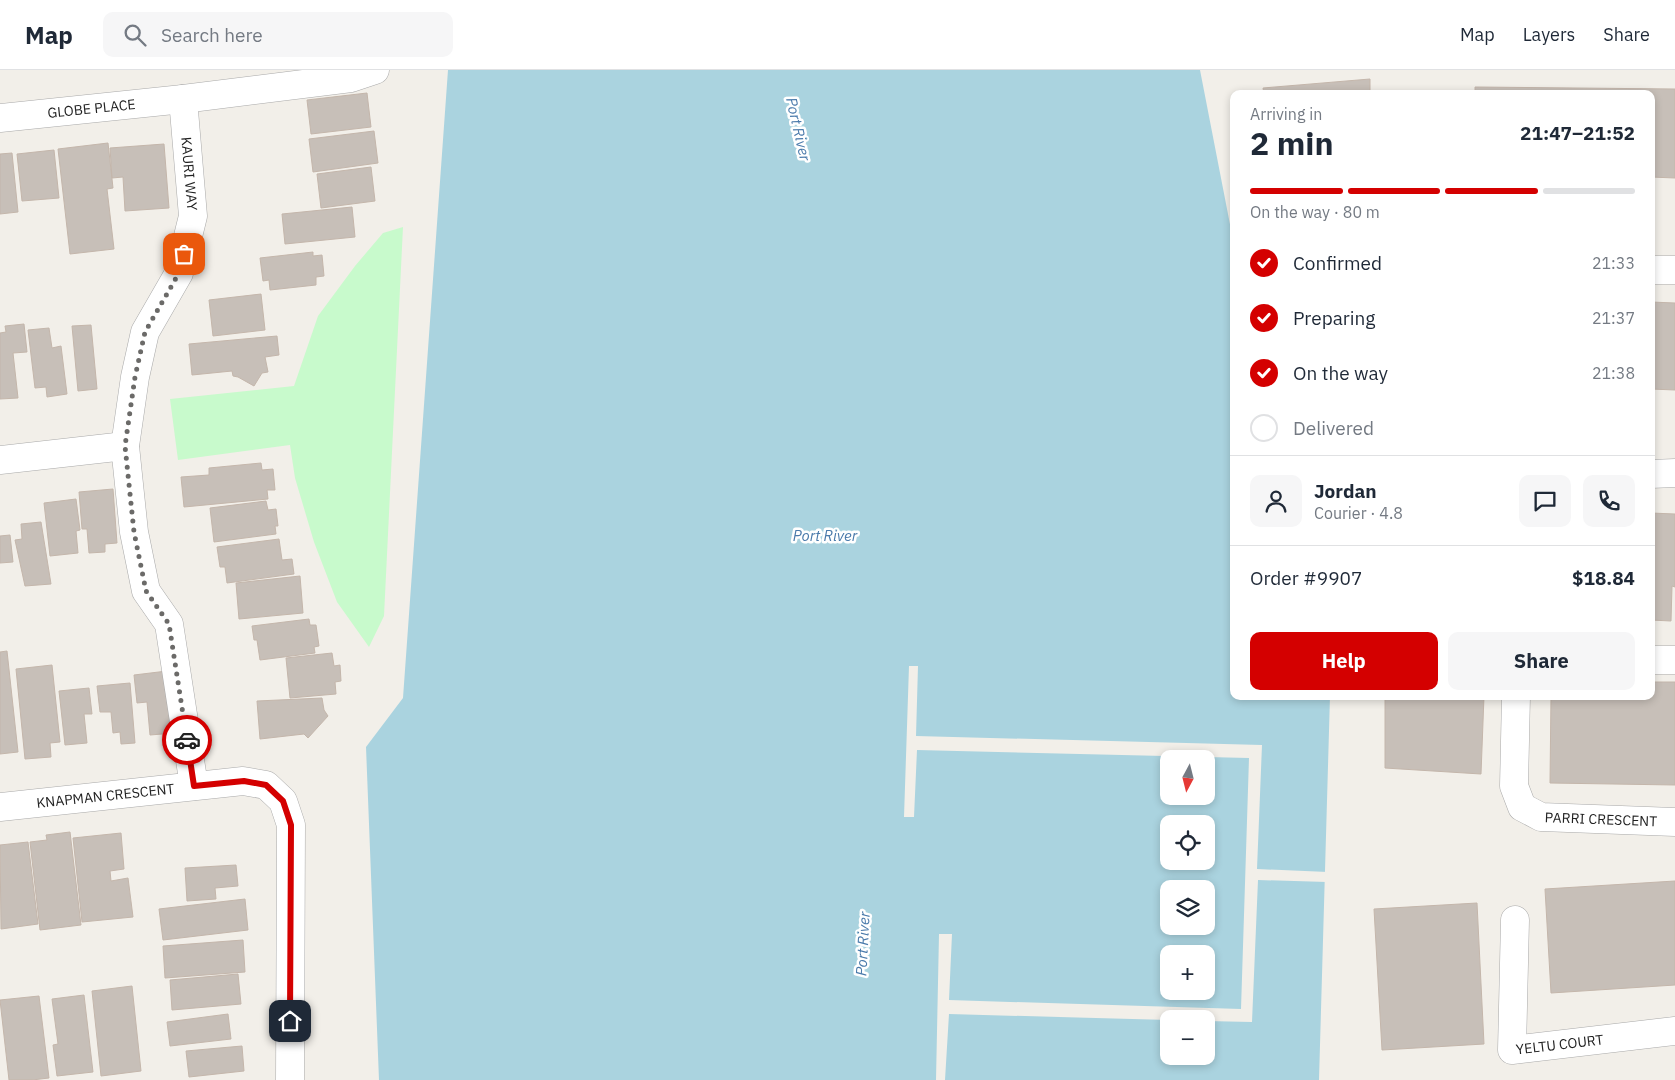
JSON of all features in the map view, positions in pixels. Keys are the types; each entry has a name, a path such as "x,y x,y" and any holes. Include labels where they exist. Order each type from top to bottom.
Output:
{"street":[{"name":"GLOBE PLACE","path":"0,118 184,99 351,78 375,70"},
{"name":"KAURI WAY","path":"184,99 193,216 179,273 145,332 135,377 125,446 134,532 144,582 146,591 169,624 194,786"},
{"path":"1655,270 1675,270"},
{"path":"0,460 125,446"},
{"path":"1655,474 1675,473"},
{"path":"1655,660 1675,660"},
{"name":"PARRI CRESCENT","path":"1516,700 1514,786 1522,808 1541,817 1675,822"},
{"name":"KNAPMAN CRESCENT","path":"0,807 244,781 266,785 283,801 291,825 290,1080"},
{"name":"YELTU COURT","path":"1515,920 1512,1050 1675,1031"}],"green space":[{"path":"403,227 384,616 369,647 337,602 314,542 295,478 290,445 178,460 170,399 294,386 318,316 355,266 383,233"}],"water":[{"name":"Port River","path":"448,70 1200,70 1230,224 1230,700 1330,700 1319,1080 379,1080 366,747 403,698"}],"pier":[{"path":"909,666 918,666 916,736 1262,745 1257,869 1328,872 1327,882 1258,880 1252,1022 1215,1021 1215,1010 1160,1010 1160,1020 949,1014 945,1080 936,1080 939,934 952,934 949,1000 1241,1009 1249,758 1215,757 1215,750 1160,750 1160,756 917,750 914,817 904,817"}],"building":[{"path":"1370,79 1370,90 1263,90 1263,88"},
{"path":"1475,87 1675,89 1675,178 1655,177 1655,90 1475,90"},
{"path":"367,93 371,127 311,134 307,100"},
{"path":"374,131 378,163 313,172 309,139"},
{"path":"108,143 113,188 107,189 114,249 70,254 58,149"},
{"path":"164,144 169,208 125,211 123,177 112,178 110,148"},
{"path":"54,150 59,198 22,201 17,154"},
{"path":"12,153 18,212 0,214 0,154"},
{"path":"371,167 375,201 321,208 317,174"},
{"path":"352,207 355,237 285,244 282,214"},
{"path":"313,252 313,256 322,255 324,276 316,277 316,285 270,290 269,280 263,281 260,258"},
{"path":"261,294 265,330 213,336 209,300"},
{"path":"1655,302 1675,303 1675,390 1655,389"},
{"path":"24,324 27,352 13,353 18,398 0,399 0,333 6,332 5,326"},
{"path":"91,325 97,389 78,391 72,326"},
{"path":"49,328 52,348 61,346 67,394 47,397 46,387 35,388 28,330"},
{"path":"277,336 279,355 265,357 268,372 262,373 254,386 233,376 232,371 192,375 189,344"},
{"path":"261,463 262,470 273,469 275,490 267,490 268,499 184,507 181,477 209,475 209,468"},
{"path":"113,489 117,543 105,544 105,552 89,553 87,529 82,529 79,492"},
{"path":"76,499 80,530 76,531 78,553 50,556 44,503"},
{"path":"266,501 268,510 276,509 278,526 275,526 276,534 214,542 210,508"},
{"path":"1655,513 1675,514 1675,587 1672,586 1671,621 1655,620"},
{"path":"41,522 51,584 25,586 15,540 22,539 21,524"},
{"path":"10,535 13,562 0,563 0,536"},
{"path":"279,539 282,560 292,559 294,574 227,583 225,567 220,567 217,547"},
{"path":"300,576 303,613 239,619 236,583"},
{"path":"309,619 310,625 316,625 319,646 314,647 315,653 260,660 257,640 254,640 252,626"},
{"path":"7,651 18,752 0,754 0,652"},
{"path":"332,653 334,666 340,665 341,681 335,682 336,694 290,698 286,658"},
{"path":"52,665 60,742 50,743 51,757 25,759 16,669"},
{"path":"167,671 174,733 150,735 147,702 137,703 134,675"},
{"path":"1655,682 1675,682 1675,785 1550,783 1551,700 1655,700"},
{"path":"130,683 135,743 121,744 120,732 113,733 111,712 100,712 97,686"},
{"path":"89,688 92,714 84,714 87,743 65,745 59,691"},
{"path":"322,698 324,710 328,716 308,738 304,734 260,739 257,701"},
{"path":"1385,700 1484,700 1481,774 1385,768"},
{"path":"70,832 81,925 40,930 30,842 47,840 46,835"},
{"path":"121,833 124,869 110,871 111,881 128,878 133,917 82,922 73,838"},
{"path":"28,842 38,924 1,929 0,845"},
{"path":"236,865 238,886 215,888 216,899 187,901 185,868"},
{"path":"1675,881 1675,985 1551,993 1545,889"},
{"path":"245,899 248,930 163,940 159,909"},
{"path":"1477,903 1484,1044 1382,1050 1374,909"},
{"path":"243,940 245,972 165,978 163,946"},
{"path":"238,974 241,1004 172,1010 170,980"},
{"path":"132,986 141,1071 101,1076 92,991"},
{"path":"84,995 93,1072 57,1076 53,1045 58,1044 52,999"},
{"path":"39,996 49,1078 9,1080 0,1000"},
{"path":"228,1014 231,1039 170,1046 167,1022"},
{"path":"242,1046 244,1071 189,1077 186,1051"}],"way so far":[{"path":"184,254 179,273 145,332 135,377 125,446 134,532 146,591 169,624 187,740"}],"route":[{"path":"187,740 194,786 244,781 266,785 283,801 291,825 290,1021"}]}
